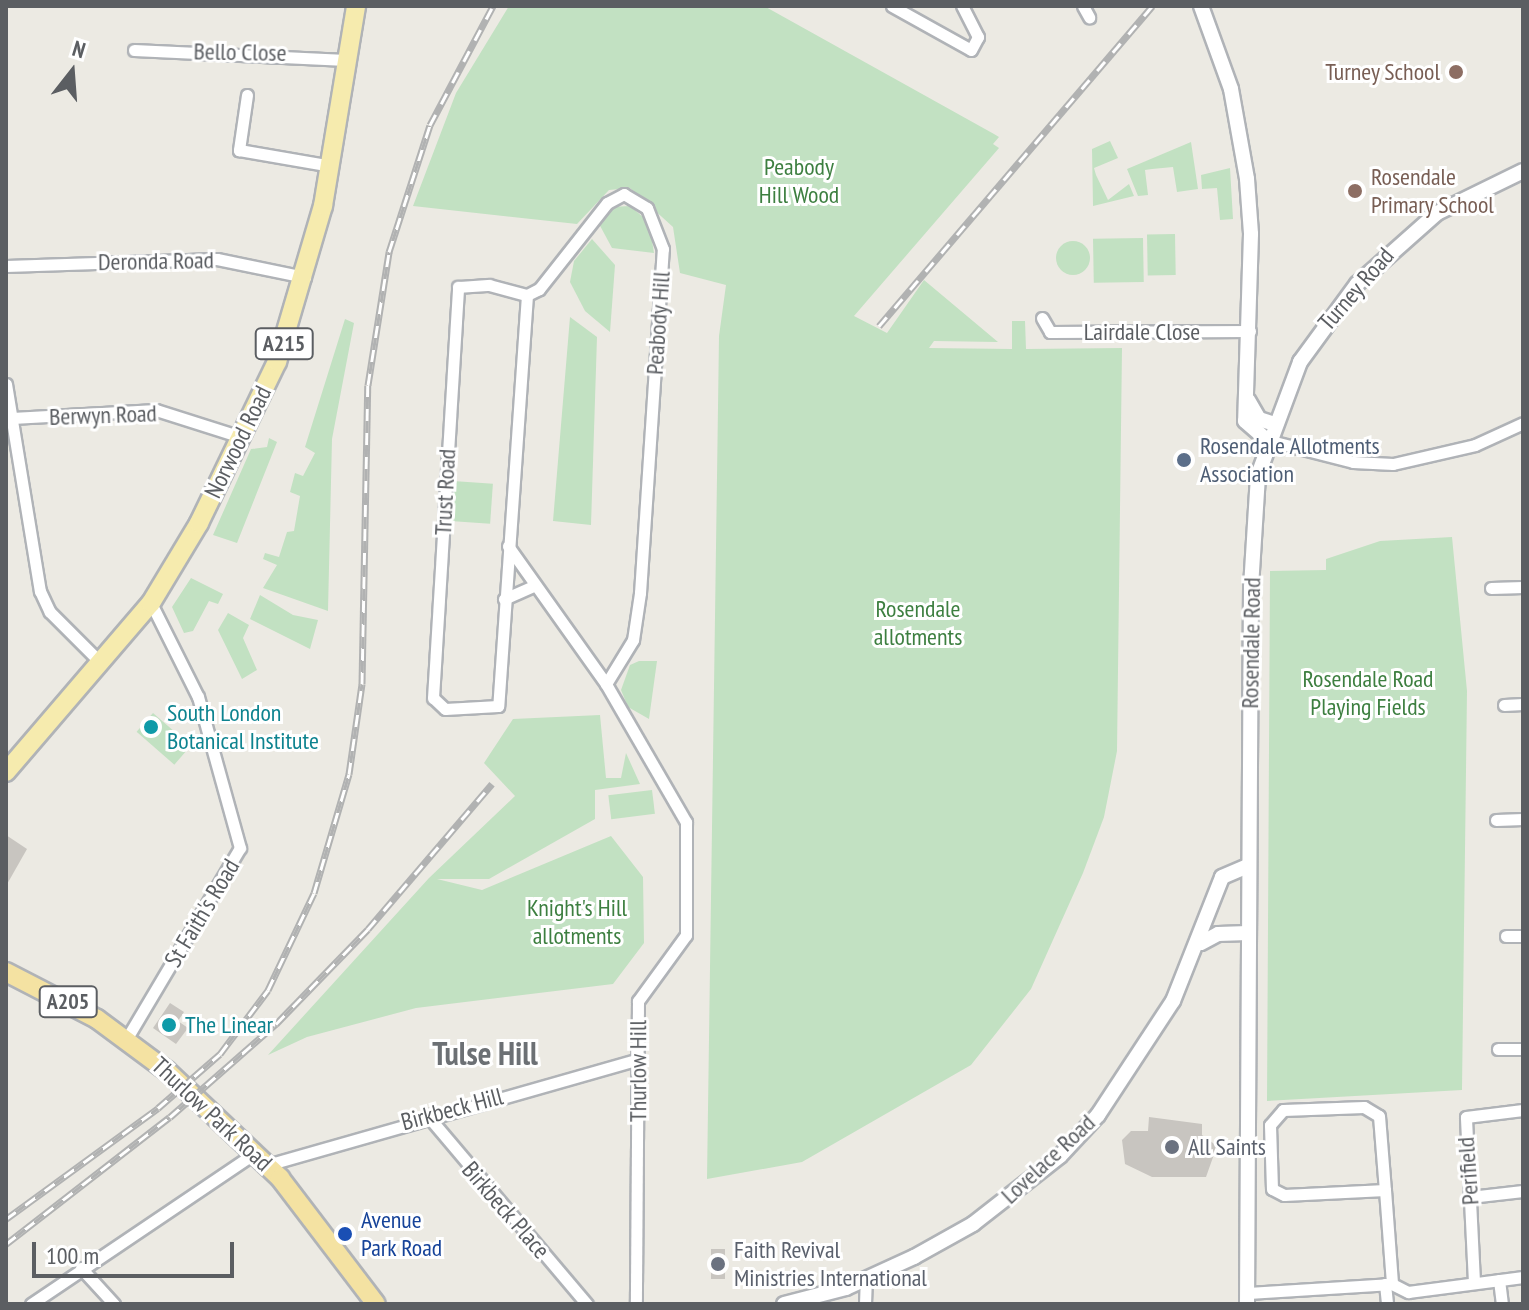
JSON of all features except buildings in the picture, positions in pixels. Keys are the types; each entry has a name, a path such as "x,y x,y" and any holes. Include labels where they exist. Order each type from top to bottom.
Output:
{"highway":[{"name":"Thurlow Park Road","path":"6,972 127,1038 261,1159 376,1304"}],"main road":[{"name":"Norwood Road","path":"6,772 151,603 199,523 238,436 277,362 305,277 332,166 356,6"}],"street":[{"path":"892,6 910,10 971,50 978,37 962,6"},
{"path":"1201,6 1231,89 1247,179 1249,429 1267,440 1353,462 1393,464 1475,445 1523,423"},
{"name":"Bello Close","path":"134,50 346,60"},
{"path":"247,95 239,150 332,166"},
{"name":"Turney Road","path":"1274,424 1315,337 1381,258 1437,213 1523,171"},
{"name":"Peabody Hill","path":"527,295 539,289 607,203 624,194 647,208 663,261 636,618 633,640 606,684"},
{"name":"Deronda Road","path":"6,266 217,259 305,277"},
{"name":"Trust Road","path":"504,599 498,706 445,709 433,698 458,287 489,285 527,295"},
{"path":"527,295 504,599 535,585"},
{"name":"Lairdale Close","path":"1042,318 1050,332 1250,331"},
{"path":"6,384 40,591 50,612 100,662"},
{"path":"1248,400 1259,419 1274,424"},
{"name":"Berwyn Road","path":"12,418 156,410 238,436"},
{"name":"Rosendale Road","path":"1248,1298 1252,548 1267,440 1274,424"},
{"path":"507,546 606,684"},
{"path":"1491,588 1523,587"},
{"name":"St Faith's Road","path":"127,1038 240,848 198,697 151,603"},
{"name":"Thurlow Hill","path":"606,684 686,822 686,935 638,1001 636,1304"},
{"path":"1504,705 1523,704"},
{"path":"1496,820 1523,819"},
{"name":"Lovelace Road","path":"784,1304 866,1280 973,1224 1060,1156 1142,1054 1201,943 1222,877 1248,866"},
{"path":"1201,943 1218,934 1248,933"},
{"path":"1506,936 1523,936"},
{"path":"1498,1049 1523,1049"},
{"name":"Birkbeck Hill","path":"261,1159 638,1059"},
{"path":"1385,1190 1284,1195 1272,1189 1270,1125 1283,1110 1364,1107 1379,1116 1385,1190 1387,1304"},
{"name":"Perifield","path":"1474,1282 1466,1117 1523,1110"},
{"name":"Birkbeck Place","path":"427,1115 587,1304"},
{"path":"31,1304 81,1268 261,1159"},
{"path":"1470,1197 1523,1191"},
{"path":"81,1268 114,1304"},
{"path":"1248,1298 1388,1284 1408,1292 1523,1277"},
{"path":"865,1304 866,1280"},
{"path":"1499,1280 1502,1304"}],"green space":[{"name":"Rosendale allotments","path":"509,6 764,6 994,134 999,137 993,144 999,148 854,316 887,333 924,280 998,342 934,341 929,348 1012,349 1012,321 1025,321 1026,349 1122,348 1117,751 1104,817 1083,873 1031,989 971,1065 802,1162 707,1179 719,336 726,285 680,273 673,227 630,188 609,190 577,224 413,206 456,93"},
{"path":"1110,141 1118,158 1094,168 1096,175 1108,200 1129,184 1134,196 1093,206 1092,149"},
{"path":"1191,142 1198,189 1177,192 1173,167 1152,169 1145,170 1148,195 1138,196 1127,169"},
{"path":"1230,168 1233,219 1220,220 1217,188 1202,189 1201,175"},
{"path":"630,206 649,222 654,253 612,248 598,222 611,207"},
{"path":"1147,234 1175,234 1176,275 1148,275"},
{"path":"1143,238 1144,282 1094,283 1093,239"},
{"path":"592,239 615,265 610,332 585,311 570,282 574,261"},
{"path":"1073,241 1085,246 1090,258 1085,270 1073,275 1061,270 1056,258 1061,246"},
{"path":"570,317 597,337 591,525 553,521"},
{"path":"345,319 354,323 332,439 328,611 263,588 277,565 263,559 265,553 279,557 287,532 294,531 300,496 290,492 295,473 303,476 315,453 305,447"},
{"path":"269,438 277,442 237,543 213,535 251,449 267,447"},
{"path":"453,481 493,484 490,524 450,521"},
{"name":"Rosendale Road Playing Fields","path":"1452,537 1467,691 1462,1090 1267,1101 1270,571 1326,570 1326,559 1380,541"},
{"path":"191,578 223,594 218,604 209,601 193,631 184,633 172,607"},
{"path":"260,595 293,615 318,620 310,649 250,619"},
{"path":"228,613 249,625 243,638 257,670 242,679 218,630"},
{"path":"639,661 657,661 649,719 628,707 621,690 630,665"},
{"path":"153,713 191,746 174,765 137,732"},
{"name":"Knight's Hill allotments","path":"600,715 606,778 621,778 626,753 640,784 595,790 595,819 489,879 437,879 482,890 611,836 643,877 644,943 613,984 416,1008 307,1037 268,1055 429,878 515,796 484,763 513,719"},
{"path":"652,790 655,814 611,819 608,795"}],"railway":[{"path":"6,1219 158,1108 220,1054 268,990 314,893 349,774 362,684 368,385 389,252 430,125 493,6"},
{"path":"879,326 1152,6"},
{"path":"6,1244 170,1117 276,1024 368,929 492,784"}],"place":[{"name":"Turney School","path":"1456,72"},
{"name":"Rosendale Primary School","path":"1355,191"},
{"name":"Rosendale Allotments Association","path":"1184,460"},
{"name":"South London Botanical Institute","path":"151,727"},
{"name":"The Linear","path":"169,1025"},
{"name":"All Saints","path":"1172,1147"},
{"name":"Avenue Park Road","path":"345,1234"},
{"name":"Faith Revival Ministries International","path":"718,1264"}],"district":[{"name":"Tulse Hill","path":"485,1053"}],"park label":[{"name":"Peabody Hill Wood","path":"799,181"}]}
